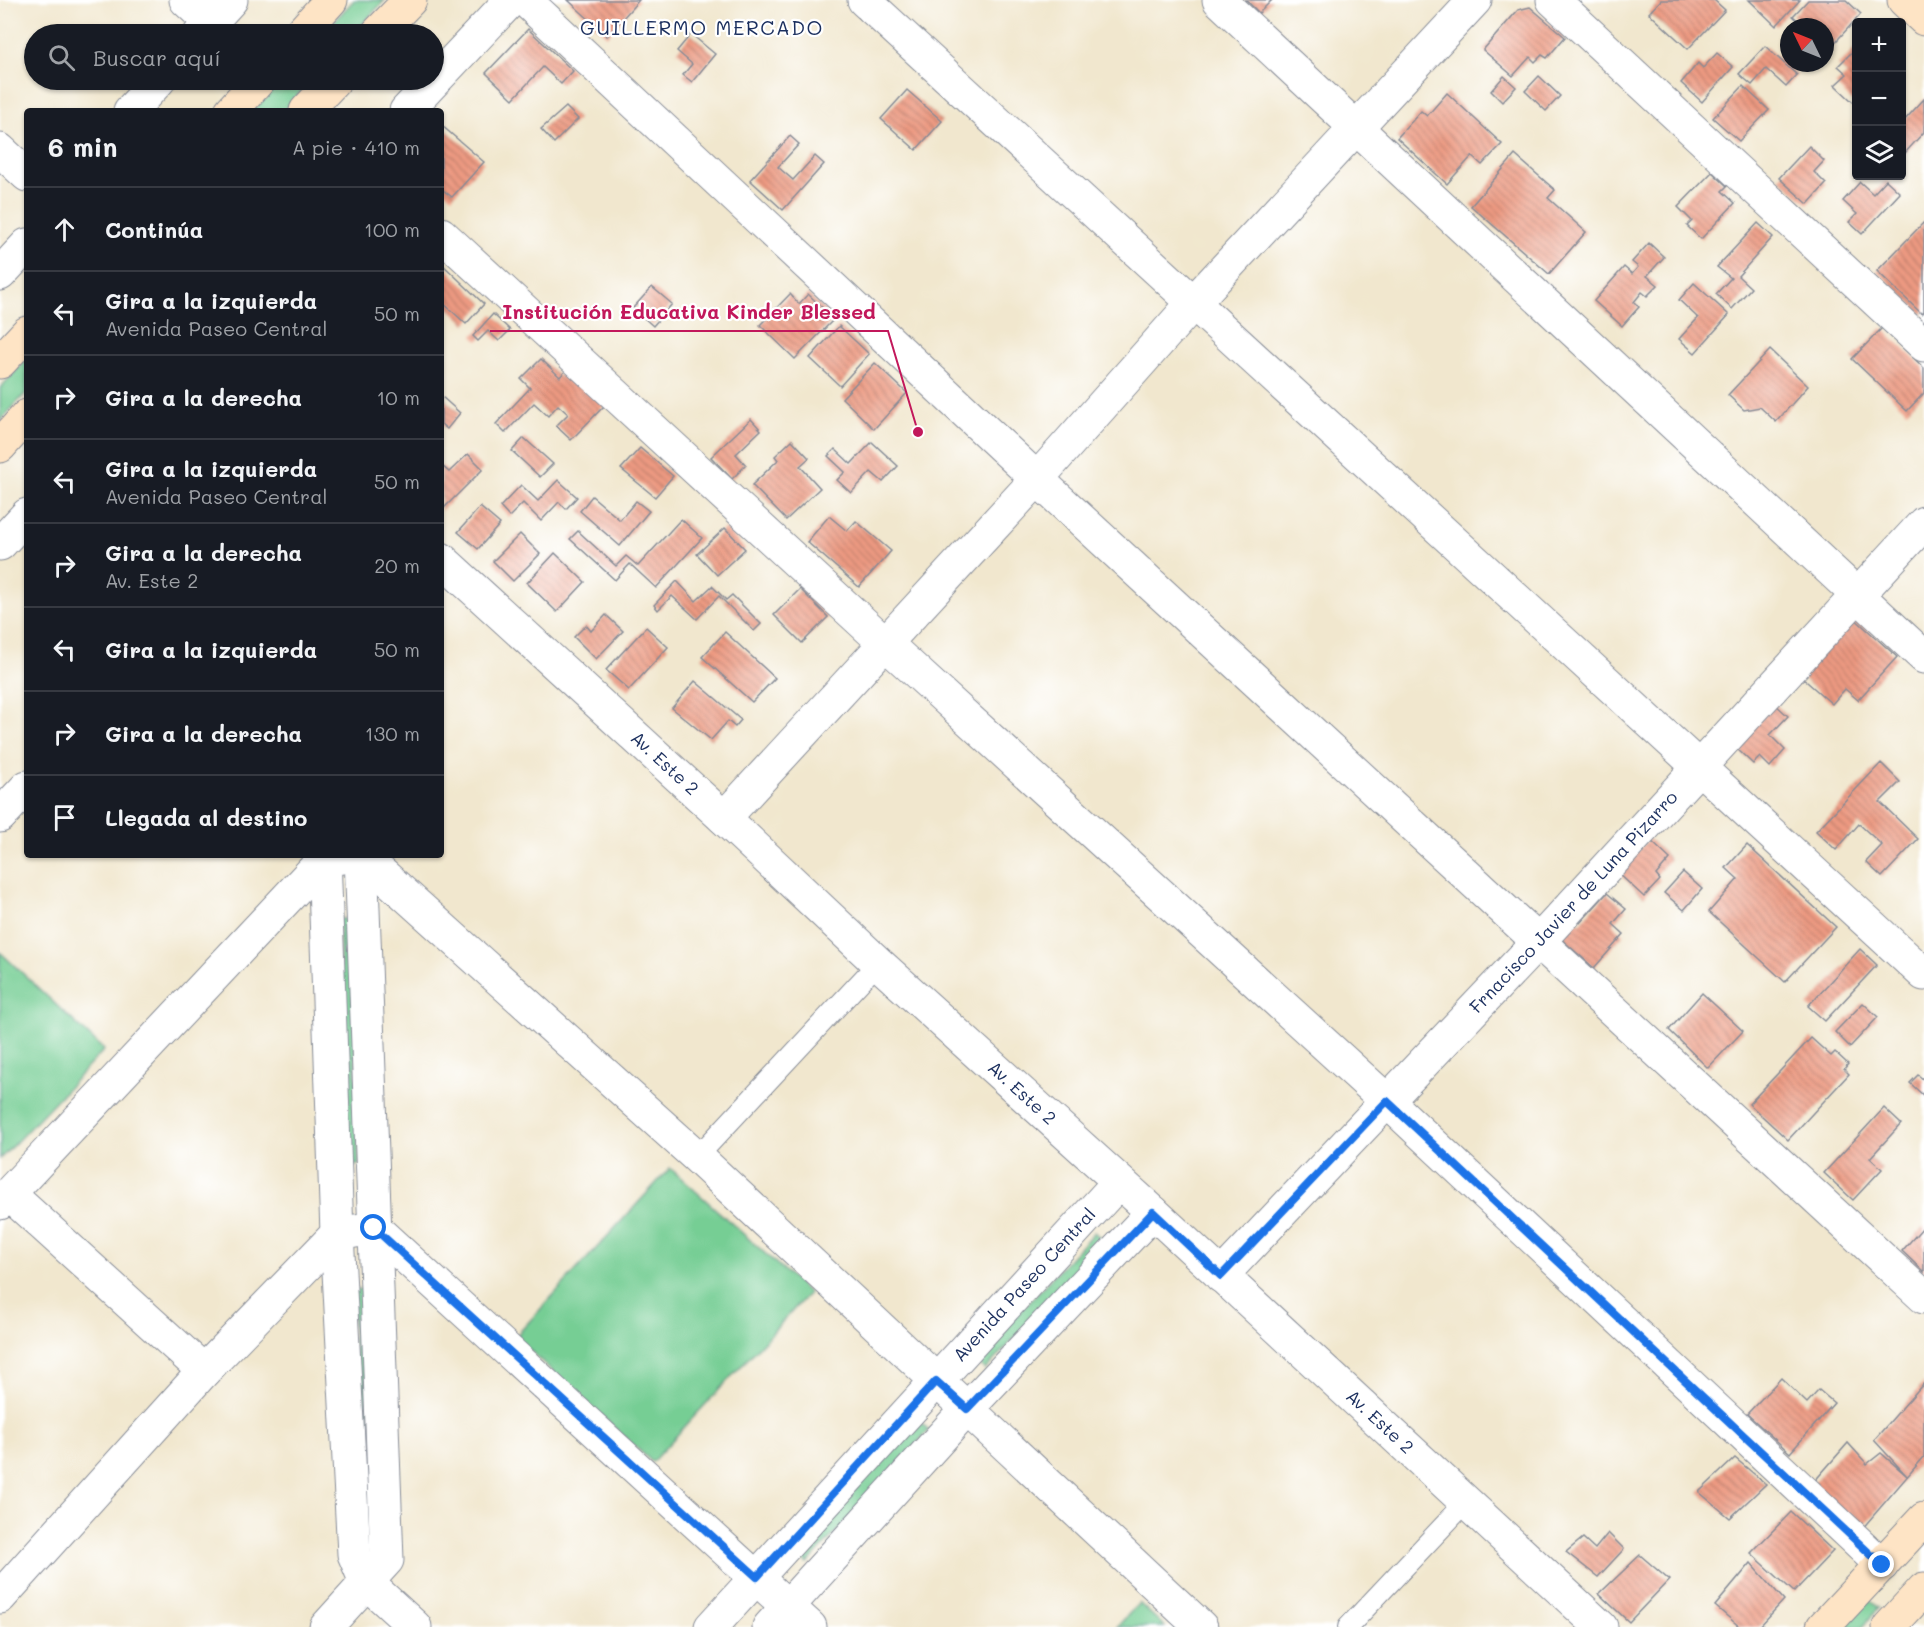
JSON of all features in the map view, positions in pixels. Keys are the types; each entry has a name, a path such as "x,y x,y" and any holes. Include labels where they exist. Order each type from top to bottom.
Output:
{"main road":[{"path":"309,24 332,0"},
{"path":"387,24 410,0"},
{"path":"1904,0 1924,19"},
{"path":"234,108 250,90"},
{"path":"309,108 326,90"},
{"path":"0,362 24,336"},
{"path":"0,446 24,419"},
{"path":"1823,1627 1924,1519"},
{"path":"1890,1627 1924,1589"}],"street":[{"path":"186,0 214,19"},
{"path":"444,70 510,0"},
{"path":"525,0 1037,479 1924,1297"},
{"path":"864,0 1924,974"},
{"path":"1218,0 1924,657"},
{"path":"724,818 1037,479 1194,302 1475,0"},
{"path":"1553,0 1924,345"},
{"path":"133,108 150,90"},
{"path":"409,108 426,90"},
{"path":"0,150 24,172"},
{"path":"444,237 1387,1101 1882,1565"},
{"path":"0,274 24,248"},
{"path":"0,544 24,518"},
{"name":"Frnacisco Javier de Luna Pizarro","path":"1221,1276 1539,941 1924,523"},
{"name":"Av. Este 2","path":"444,562 724,818 878,963 1153,1212 1601,1627"},
{"path":"0,816 24,790"},
{"path":"204,1371 4,1198 323,858"},
{"path":"324,858 337,1234 354,1554 366,1582 415,1627"},
{"path":"326,1627 387,1560 361,858"},
{"path":"364,858 698,1157 1201,1627"},
{"name":"Avenida Paseo Central","path":"711,1627 1119,1182"},
{"path":"374,1228 757,1577 789,1620 967,1409 1153,1212"},
{"path":"0,1597 204,1371 337,1234 374,1228"}],"lane":[{"path":"698,1157 878,963"},
{"path":"1348,1627 1466,1502"}],"green space":[{"path":"354,0 385,0 362,24 331,24"},
{"path":"272,90 303,90 286,108 255,108"},
{"path":"24,362 24,395 0,421 0,388"},
{"path":"339,919 351,919 359,1165 347,1166"},
{"path":"0,952 104,1050 0,1159"},
{"path":"670,1168 809,1293 652,1462 515,1337"},
{"path":"1094,1232 1104,1241 985,1370 975,1360"},
{"path":"364,1289 375,1534 362,1534 352,1290"},
{"path":"918,1420 929,1430 807,1564 796,1554"},
{"path":"1870,1599 1879,1608 1862,1627 1844,1627"},
{"path":"1139,1603 1165,1627 1117,1627"}],"building":[{"path":"568,0 639,0 607,36"},
{"path":"1246,0 1272,0 1259,13"},
{"path":"1661,0 1714,0 1725,10 1688,49 1649,13"},
{"path":"1749,0 1800,0 1783,18 1780,18 1776,26"},
{"path":"1808,0 1846,0 1861,14 1857,18 1852,18 1852,24 1834,44 1834,18 1795,18 1793,16"},
{"path":"1530,7 1565,37 1547,58 1542,55 1535,62 1530,57 1513,76 1483,50 1518,10"},
{"path":"528,29 573,71 561,84 543,67 513,99 486,73"},
{"path":"691,34 715,54 692,82 683,75 692,64 677,51"},
{"path":"1765,46 1780,60 1780,72 1794,72 1797,75 1786,87 1766,69 1752,85 1739,74"},
{"path":"1852,52 1852,101 1835,85 1847,74 1838,66"},
{"path":"1717,53 1733,67 1702,102 1681,83 1698,63 1703,68"},
{"path":"1504,76 1516,87 1502,102 1491,91"},
{"path":"1539,76 1560,96 1546,111 1525,91"},
{"path":"1743,86 1769,110 1739,141 1713,118"},
{"path":"907,90 942,121 916,150 881,119"},
{"path":"1447,93 1502,144 1482,165 1472,156 1447,184 1397,138 1421,111 1427,116"},
{"path":"1924,99 1924,132 1906,152 1906,126 1906,119"},
{"path":"566,107 578,119 554,143 541,129"},
{"path":"444,128 484,162 452,197 444,191"},
{"path":"790,136 799,144 778,167 793,180 815,156 824,164 783,210 750,180"},
{"path":"1809,146 1824,161 1814,172 1826,184 1808,204 1779,178"},
{"path":"1515,155 1555,190 1548,198 1586,232 1549,274 1471,206"},
{"path":"1712,172 1727,186 1722,191 1735,203 1701,239 1687,226 1692,221 1678,207"},
{"path":"1886,180 1900,193 1862,234 1849,222 1857,214 1843,201 1860,182 1873,194"},
{"path":"1924,222 1924,312 1922,314 1877,271"},
{"path":"1758,223 1773,237 1738,276 1751,288 1732,309 1716,294 1731,278 1717,267"},
{"path":"1649,243 1664,257 1647,276 1658,285 1647,296 1642,292 1634,302 1639,307 1622,326 1594,301 1624,267 1632,274 1638,267 1632,262"},
{"path":"444,266 484,304 466,324 444,304"},
{"path":"1694,283 1729,315 1695,353 1679,339 1698,318 1679,300"},
{"path":"652,287 672,304 653,326 633,308"},
{"path":"790,294 799,304 808,294 834,319 795,359 760,325"},
{"path":"493,314 510,330 499,341 488,331 478,341 473,336"},
{"path":"839,326 869,354 840,386 810,358"},
{"path":"1882,328 1924,368 1924,393 1907,411 1852,359"},
{"path":"1770,350 1808,386 1776,422 1760,407 1744,410 1728,395"},
{"path":"541,359 560,377 567,369 605,405 571,440 556,426 568,414 558,405 548,416 534,403 505,433 496,424 530,388 521,379"},
{"path":"875,363 907,393 874,429 842,398"},
{"path":"444,399 460,413 447,429 444,426"},
{"path":"751,419 761,430 736,454 746,465 732,479 711,457"},
{"path":"524,438 553,464 540,477 512,451"},
{"path":"792,440 809,458 800,466 820,488 786,520 752,485 778,460 775,456"},
{"path":"872,442 898,466 883,482 871,472 851,493 837,480 845,472 828,456 835,449 851,464"},
{"path":"640,448 673,476 655,497 621,469"},
{"path":"468,454 483,469 444,508 444,468 449,472"},
{"path":"558,480 577,497 566,509 559,502 541,521 523,503 509,517 500,507 521,485 538,501"},
{"path":"592,496 620,520 636,501 649,511 620,546 580,511"},
{"path":"480,507 500,524 478,549 458,532"},
{"path":"829,516 847,531 856,521 891,551 859,587 807,542"},
{"path":"681,519 702,538 656,588 630,564 615,580 570,539 578,531 616,566 626,556 638,566"},
{"path":"725,528 745,549 717,575 697,554"},
{"path":"520,534 540,554 513,581 493,561"},
{"path":"555,553 585,582 557,612 527,583"},
{"path":"677,581 696,601 712,586 726,600 732,595 761,624 754,631 719,596 697,619 672,596 658,610 654,605"},
{"path":"800,589 828,617 802,643 774,615"},
{"path":"606,615 623,631 596,659 574,637 586,625 591,631"},
{"path":"1853,617 1897,657 1858,700 1845,689 1832,704 1799,675"},
{"path":"646,627 668,647 629,690 606,670"},
{"path":"725,632 775,678 752,702 702,657"},
{"path":"695,681 741,720 735,727 728,721 711,740 672,708"},
{"path":"1775,704 1788,716 1770,735 1785,750 1770,767 1760,757 1753,764 1735,747"},
{"path":"1881,763 1900,782 1880,802 1918,839 1882,877 1866,862 1882,845 1859,824 1836,850 1816,831"},
{"path":"1649,839 1670,859 1656,875 1660,880 1644,897 1617,872"},
{"path":"1747,845 1836,927 1785,982 1709,912 1738,879 1726,868"},
{"path":"1683,872 1702,889 1684,910 1664,893"},
{"path":"1607,893 1626,909 1613,924 1624,934 1594,968 1559,937 1576,919 1580,923"},
{"path":"1860,949 1877,965 1825,1021 1808,1006"},
{"path":"1702,993 1743,1031 1708,1068 1669,1030"},
{"path":"1863,1003 1878,1017 1850,1047 1835,1032"},
{"path":"1811,1038 1831,1056 1835,1052 1848,1064 1844,1069 1849,1074 1788,1140 1749,1104"},
{"path":"1918,1075 1924,1080 1924,1096 1910,1083"},
{"path":"1884,1108 1901,1124 1870,1158 1882,1169 1853,1200 1824,1173"},
{"path":"1924,1226 1924,1272 1902,1251"},
{"path":"1781,1378 1807,1403 1819,1390 1834,1403 1790,1453 1747,1414"},
{"path":"1924,1383 1924,1457 1861,1530 1812,1484 1848,1443 1867,1464 1881,1453 1907,1476 1874,1440"},
{"path":"1735,1458 1766,1484 1730,1518 1699,1492"},
{"path":"1791,1512 1833,1551 1794,1592 1751,1553"},
{"path":"1608,1533 1624,1549 1598,1577 1566,1552 1583,1538 1595,1549"},
{"path":"1640,1555 1669,1580 1629,1622 1599,1594"},
{"path":"1751,1563 1784,1600 1759,1627 1740,1627 1715,1606"}],"place":[{"name":"Institución Educativa Kinder Blessed","path":"918,432"}],"district":[{"name":"GUILLERMO MERCADO","path":"702,28"}],"route":[{"path":"374,1228 757,1577 936,1381 967,1409 1153,1212 1221,1276 1387,1101 1882,1565"}]}
